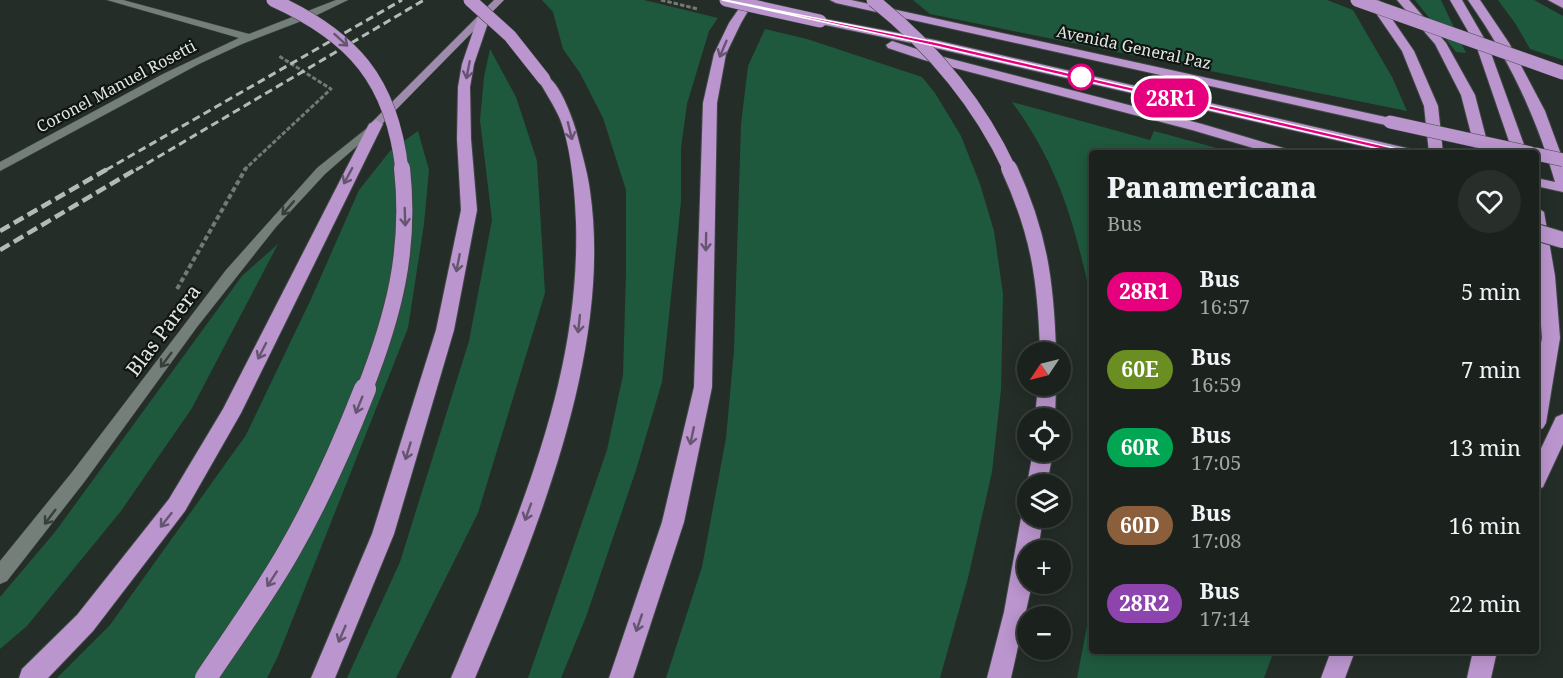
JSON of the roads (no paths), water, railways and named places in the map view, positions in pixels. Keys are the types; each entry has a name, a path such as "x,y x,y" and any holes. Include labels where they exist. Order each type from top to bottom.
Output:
{"highway":[{"path":"206,678 277,572 339,455 376,361 398,291 406,224 401,150 392,114 374,78 359,57 323,25 295,8 273,0"},
{"path":"463,678 499,595 550,451 578,335 587,250 581,173 568,121 544,79 515,41 493,18 470,0"},
{"path":"726,0 821,22 935,44 1398,150"},
{"path":"621,678 673,522 703,387 710,103 720,54 735,23 747,4 753,0"},
{"path":"873,0 914,34 955,75 989,126 1019,189 1041,262 1047,310 1048,342"},
{"path":"1357,0 1563,72"},
{"path":"1373,0 1408,51 1431,106 1436,150"},
{"path":"1403,0 1440,44 1468,95 1482,150"},
{"path":"1456,0 1482,45 1519,150"},
{"path":"1474,0 1519,69 1550,138 1563,186 1539,182"},
{"path":"1554,0 1563,5"},
{"name":"Avenida General Paz","path":"838,1 1517,150"},
{"path":"324,678 383,534 445,330 469,210 464,139 465,87 468,64 485,14"},
{"path":"821,22 928,57 1186,124 1275,150"},
{"path":"31,678 85,623 177,505 231,412 376,124"},
{"path":"1539,155 1563,160"},
{"path":"1539,228 1546,267 1551,338 1539,406"},
{"path":"1539,233 1563,240"},
{"path":"1539,474 1563,422"},
{"path":"999,678 1016,612 1030,528"},
{"path":"1333,678 1342,654"},
{"path":"1479,678 1484,654"}],"main road":[{"path":"376,124 499,0"}],"street":[{"path":"112,0 248,37"},
{"name":"Coronel Manuel Rosetti","path":"0,166 190,64 248,37 321,12 343,0"},
{"name":"Blas Parera","path":"0,575 46,522 235,268 314,177 376,124"}],"railway":[{"path":"106,170 402,0"},
{"path":"136,170 424,0"},
{"path":"0,231 109,168"},
{"path":"0,250 138,168"}]}
